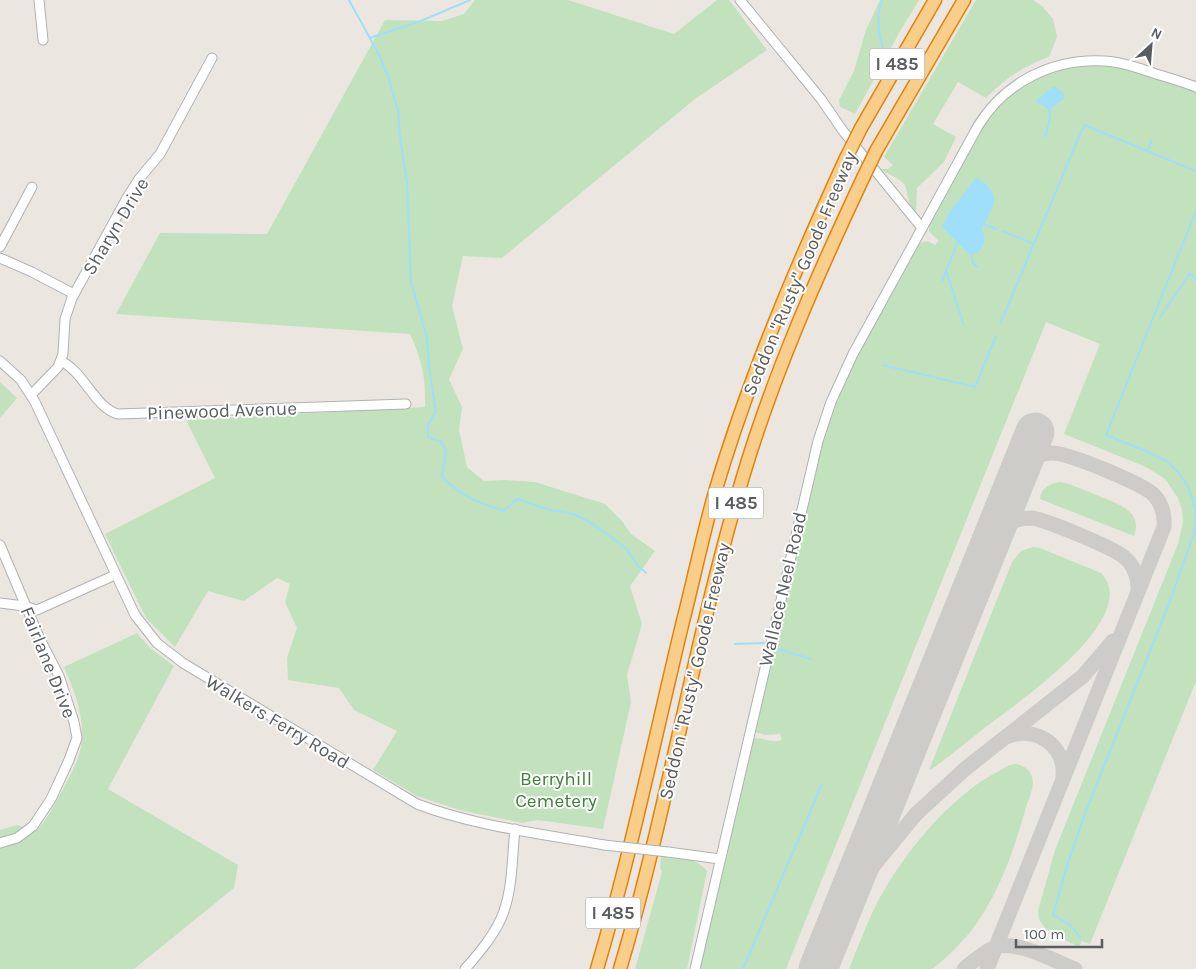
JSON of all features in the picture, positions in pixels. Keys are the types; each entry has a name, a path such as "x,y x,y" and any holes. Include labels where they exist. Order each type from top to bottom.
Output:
{"highway":[{"name":"Seddon \"Rusty\" Goode Freeway","path":"597,969 632,843 676,651 717,486 748,392 808,240 846,158 934,0"},
{"name":"Seddon \"Rusty\" Goode Freeway","path":"620,969 641,895 712,590 743,478 796,327 876,151 963,2"}],"street":[{"path":"40,0 43,40"},
{"path":"740,0 821,99 844,131 922,228"},
{"name":"Sharyn Drive","path":"61,361 65,320 74,294 127,198 160,154 212,58"},
{"name":"Wallace Neel Road","path":"695,969 818,441 845,372 984,117 1009,90 1032,75 1061,64 1090,60 1106,61 1132,66 1196,87"},
{"path":"0,247 32,187"},
{"path":"0,258 74,294"},
{"name":"Walkers Ferry Road","path":"0,360 15,373 31,395 135,615 148,634 168,652 416,804 448,815 515,829 604,845 720,859"},
{"path":"31,395 61,361"},
{"name":"Pinewood Avenue","path":"61,361 74,370 107,408 118,414 406,404"},
{"name":"Fairlane Drive","path":"0,545 39,637 67,696 77,738 51,799 33,826 17,838 0,843"},
{"path":"0,603 40,610 115,575"},
{"path":"465,969 488,941 504,912 509,888 515,829"}],"green space":[{"name":"Berryhill Cemetery","path":"475,0 568,0 674,34 717,0 729,0 767,50 695,99 502,258 463,256 452,306 463,349 449,379 462,407 459,430 467,467 484,481 535,482 605,504 622,521 631,534 655,551 630,586 642,624 627,675 631,702 603,829 538,820 522,823 460,810 417,796 373,770 397,731 354,710 339,688 288,680 287,658 297,628 285,602 290,584 277,578 244,601 208,591 175,647 146,618 105,534 215,478 186,420 425,407 425,387 422,369 410,334 116,314 160,233 267,234 385,20 442,21 464,14"},
{"path":"880,0 919,0 855,114 840,107 839,100 854,71 866,30"},
{"path":"976,0 1033,0 1042,6 1053,19 1057,37 1049,57 1015,73 986,98 958,82 933,124 956,137 944,162 917,188 916,211 911,207 904,184 899,179 880,169 888,169 893,165 884,157"},
{"path":"1081,65 1096,65 1140,72 1196,92 1196,681 1090,944 1082,941 1079,947 1059,938 1042,924 1038,911 1055,850 1178,544 1183,522 1178,498 1165,479 1146,467 1064,434 1100,344 1046,322 786,969 699,969 713,914 751,739 782,740 780,734 765,735 754,730 817,455 849,371 920,243 928,241 935,245 939,241 929,231 929,227 982,128 994,110 1010,94 1044,73"},
{"path":"0,382 17,398 0,418"},
{"path":"1061,482 1128,510 1135,521 1134,536 1040,499 1042,492 1047,487"},
{"path":"1033,547 1040,548 1101,573 1110,591 1105,612 1091,635 1071,658 1047,680 937,766 929,770 1012,562 1021,551"},
{"path":"137,633 150,648 174,666 108,789 238,865 234,888 134,969 0,969 0,830 17,825 36,831 50,813 79,755 82,732 81,721 73,688 64,667"},
{"path":"1016,764 1030,772 1033,781 1031,792 1012,852 1000,881 986,910 967,936 932,969 849,969 874,909 892,877 914,846 953,804 972,788 1009,765"},
{"path":"661,857 692,861 703,866 707,871 687,969 635,969 662,872 660,867"}],"water":[{"path":"1053,86 1063,92 1065,98 1049,110 1036,101"},
{"path":"976,178 990,189 994,201 993,207 982,228 984,244 977,253 969,254 942,227 950,211"}],"waterway":[{"path":"349,0 378,53 388,76 398,110 407,183 411,282 427,338 429,367 436,412 428,424 428,437 441,442 446,451 442,477 470,498 504,511 517,499 550,510 574,514 593,524 626,548 638,566 646,573"},
{"path":"370,38 423,20 470,0"},
{"path":"882,0 879,28 885,55"},
{"path":"1045,137 1050,119 1049,110"},
{"path":"1001,322 1084,125 1196,171"},
{"path":"1147,151 1152,140"},
{"path":"1080,937 1069,924 1053,915 1068,862 1086,811 1168,606 1195,531 1196,516 1193,500 1187,485 1178,472 1166,461 1106,435 1196,211"},
{"path":"984,224 996,229"},
{"path":"1002,231 1034,244"},
{"path":"942,281 957,244"},
{"path":"971,254 973,263 977,267"},
{"path":"946,270 964,326"},
{"path":"1160,317 1190,273 1196,280"},
{"path":"883,365 975,387 996,336"},
{"path":"735,644 764,643"},
{"path":"774,648 811,659"},
{"path":"743,969 822,784"}],"taxiway":[{"path":"987,969 1164,527 1162,510 1154,495 1136,484 1088,463 1060,454 1045,454 1031,460 1017,475"},
{"path":"988,548 998,532 1008,523 1025,518 1040,520 1094,541 1124,557 1131,564 1135,572 1138,581 1138,591"},
{"path":"832,934 874,865 916,814 965,769 1083,676 1113,641"},
{"path":"1009,736 1030,734 1048,741 1060,756 1063,766 1063,777"},
{"path":"964,969 987,951 1005,946 1025,949 1075,969"}],"runway":[{"path":"818,969 1035,432"}]}
